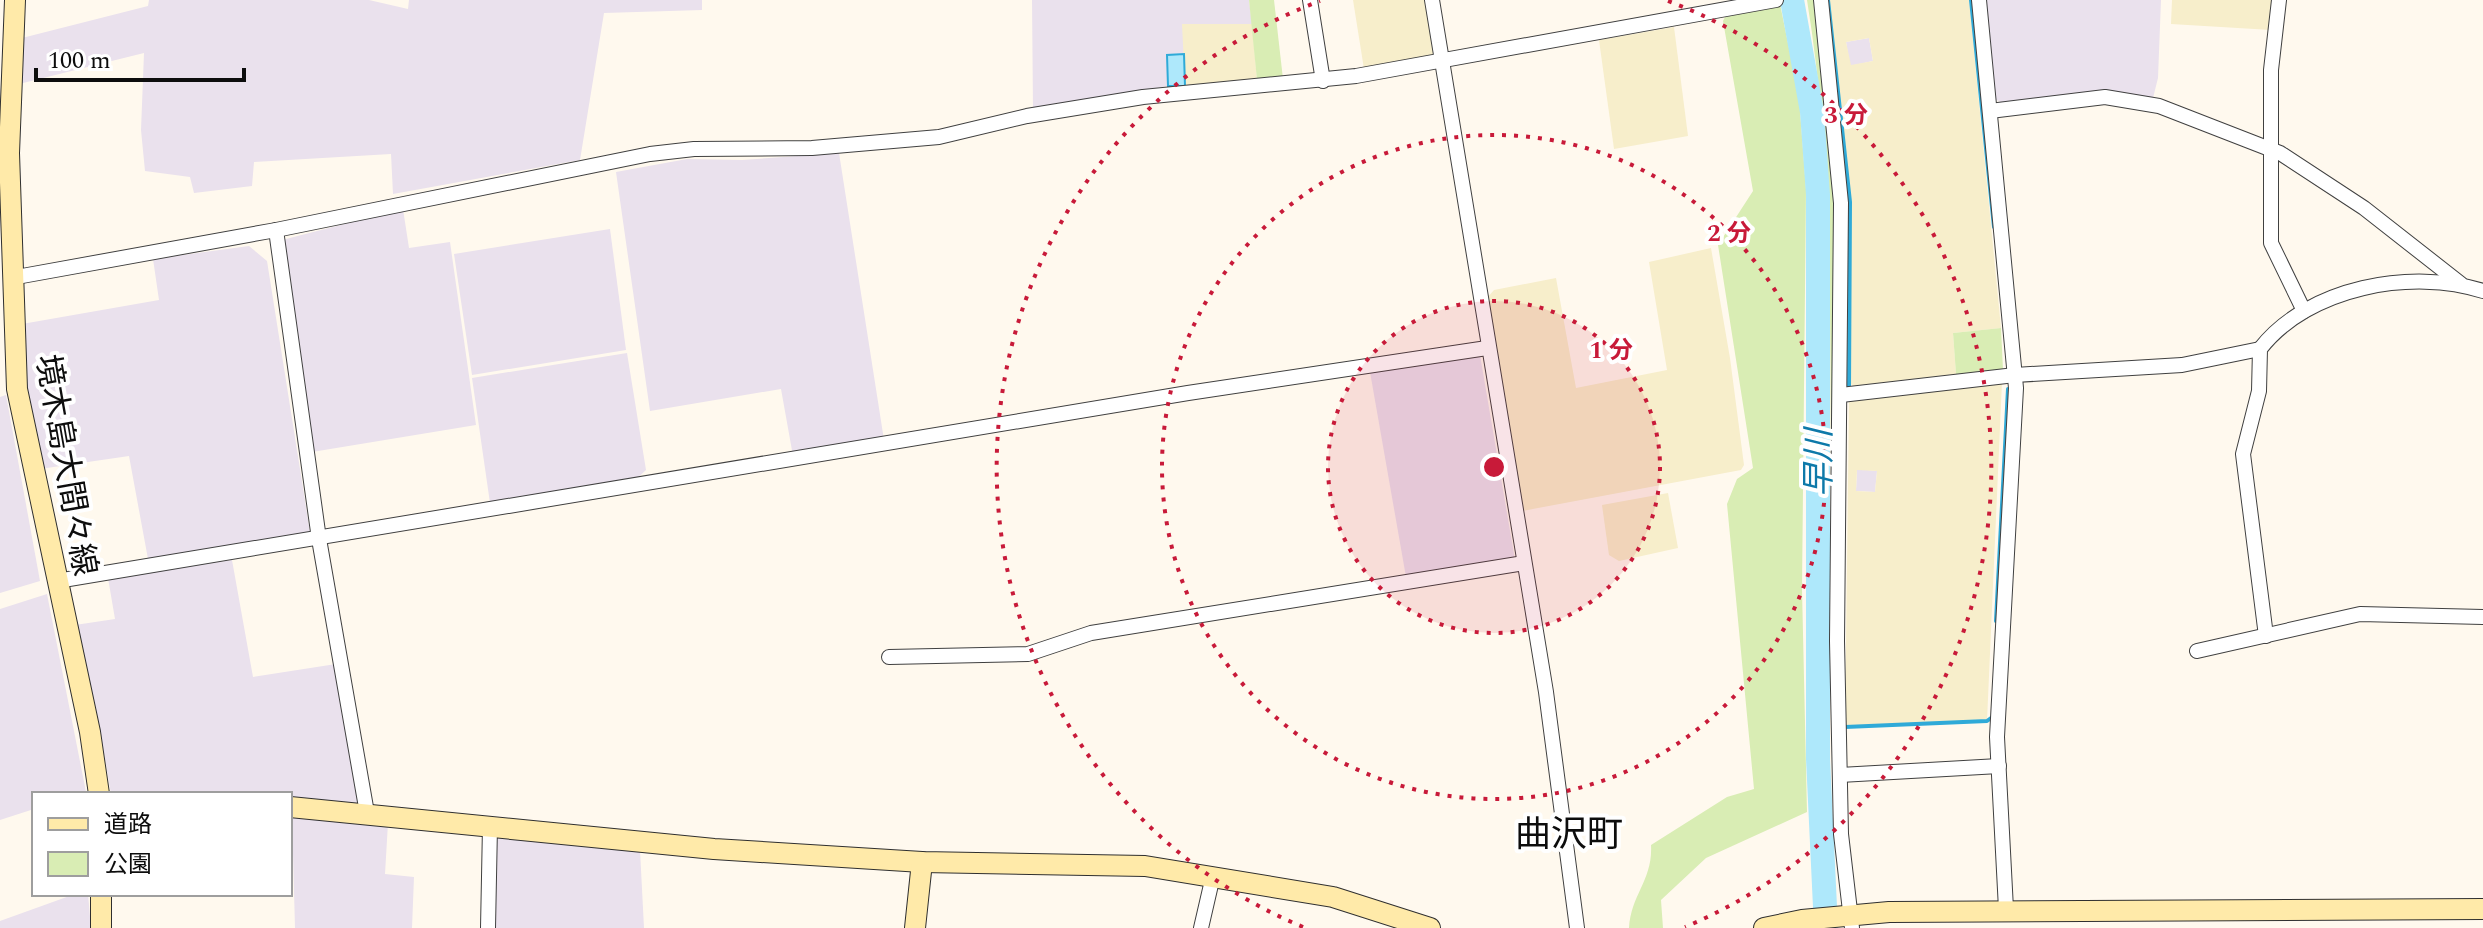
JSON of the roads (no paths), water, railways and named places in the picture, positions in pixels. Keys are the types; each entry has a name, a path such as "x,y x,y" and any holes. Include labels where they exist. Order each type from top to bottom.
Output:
{"street":[{"name":"境木島大間々線","path":"15,0 9,153 11,278 20,411 90,732 99,792"},
{"path":"1310,0 1323,81"},
{"path":"1432,0 1547,698 1577,928"},
{"path":"11,278 276,230 650,154 694,149 844,147 939,137 1027,116 1143,97 1323,81 1693,18 1740,3 1776,0"},
{"path":"1821,0 1841,203 1837,641 1841,834 1848,920"},
{"path":"1979,0 2015,375 1999,766 2006,909"},
{"path":"2279,0 2271,70 2271,243 2304,311"},
{"path":"1990,111 2105,97 2159,106 2271,149 2364,208 2461,284"},
{"path":"276,230 319,539 367,813"},
{"path":"1841,395 2015,375 2129,365 2182,365 2260,349 2304,311 2332,298 2414,281 2461,284 2483,291"},
{"path":"57,581 1188,393 1487,348"},
{"path":"2260,349 2259,391 2243,454 2266,636"},
{"path":"889,657 1028,654 1091,633 1524,563"},
{"path":"2197,651 2360,614 2483,617"},
{"path":"1840,775 1999,766"},
{"path":"292,807 714,849 922,862 1145,866 1333,897 1430,928"},
{"path":"488,928 490,826"},
{"path":"915,928 922,862"},
{"path":"1201,928 1213,876"},
{"path":"101,896 101,928"},
{"path":"1764,928 1809,919 1848,920 2006,909 2483,909"}],"water":[{"path":"1184,54 1185,86 1168,86 1167,55"}],"waterway":[{"name":"早川","path":"1792,0 1812,112 1818,195 1818,759 1826,928"},
{"path":"1828,0 1850,202 1849,387"},
{"path":"1971,0 1994,227"},
{"path":"1996,621 2008,389"},
{"path":"1845,727 1987,721 1991,718"},
{"path":"1818,759 1826,758"}],"district":[{"name":"曲沢町","path":"1569,833"}]}
